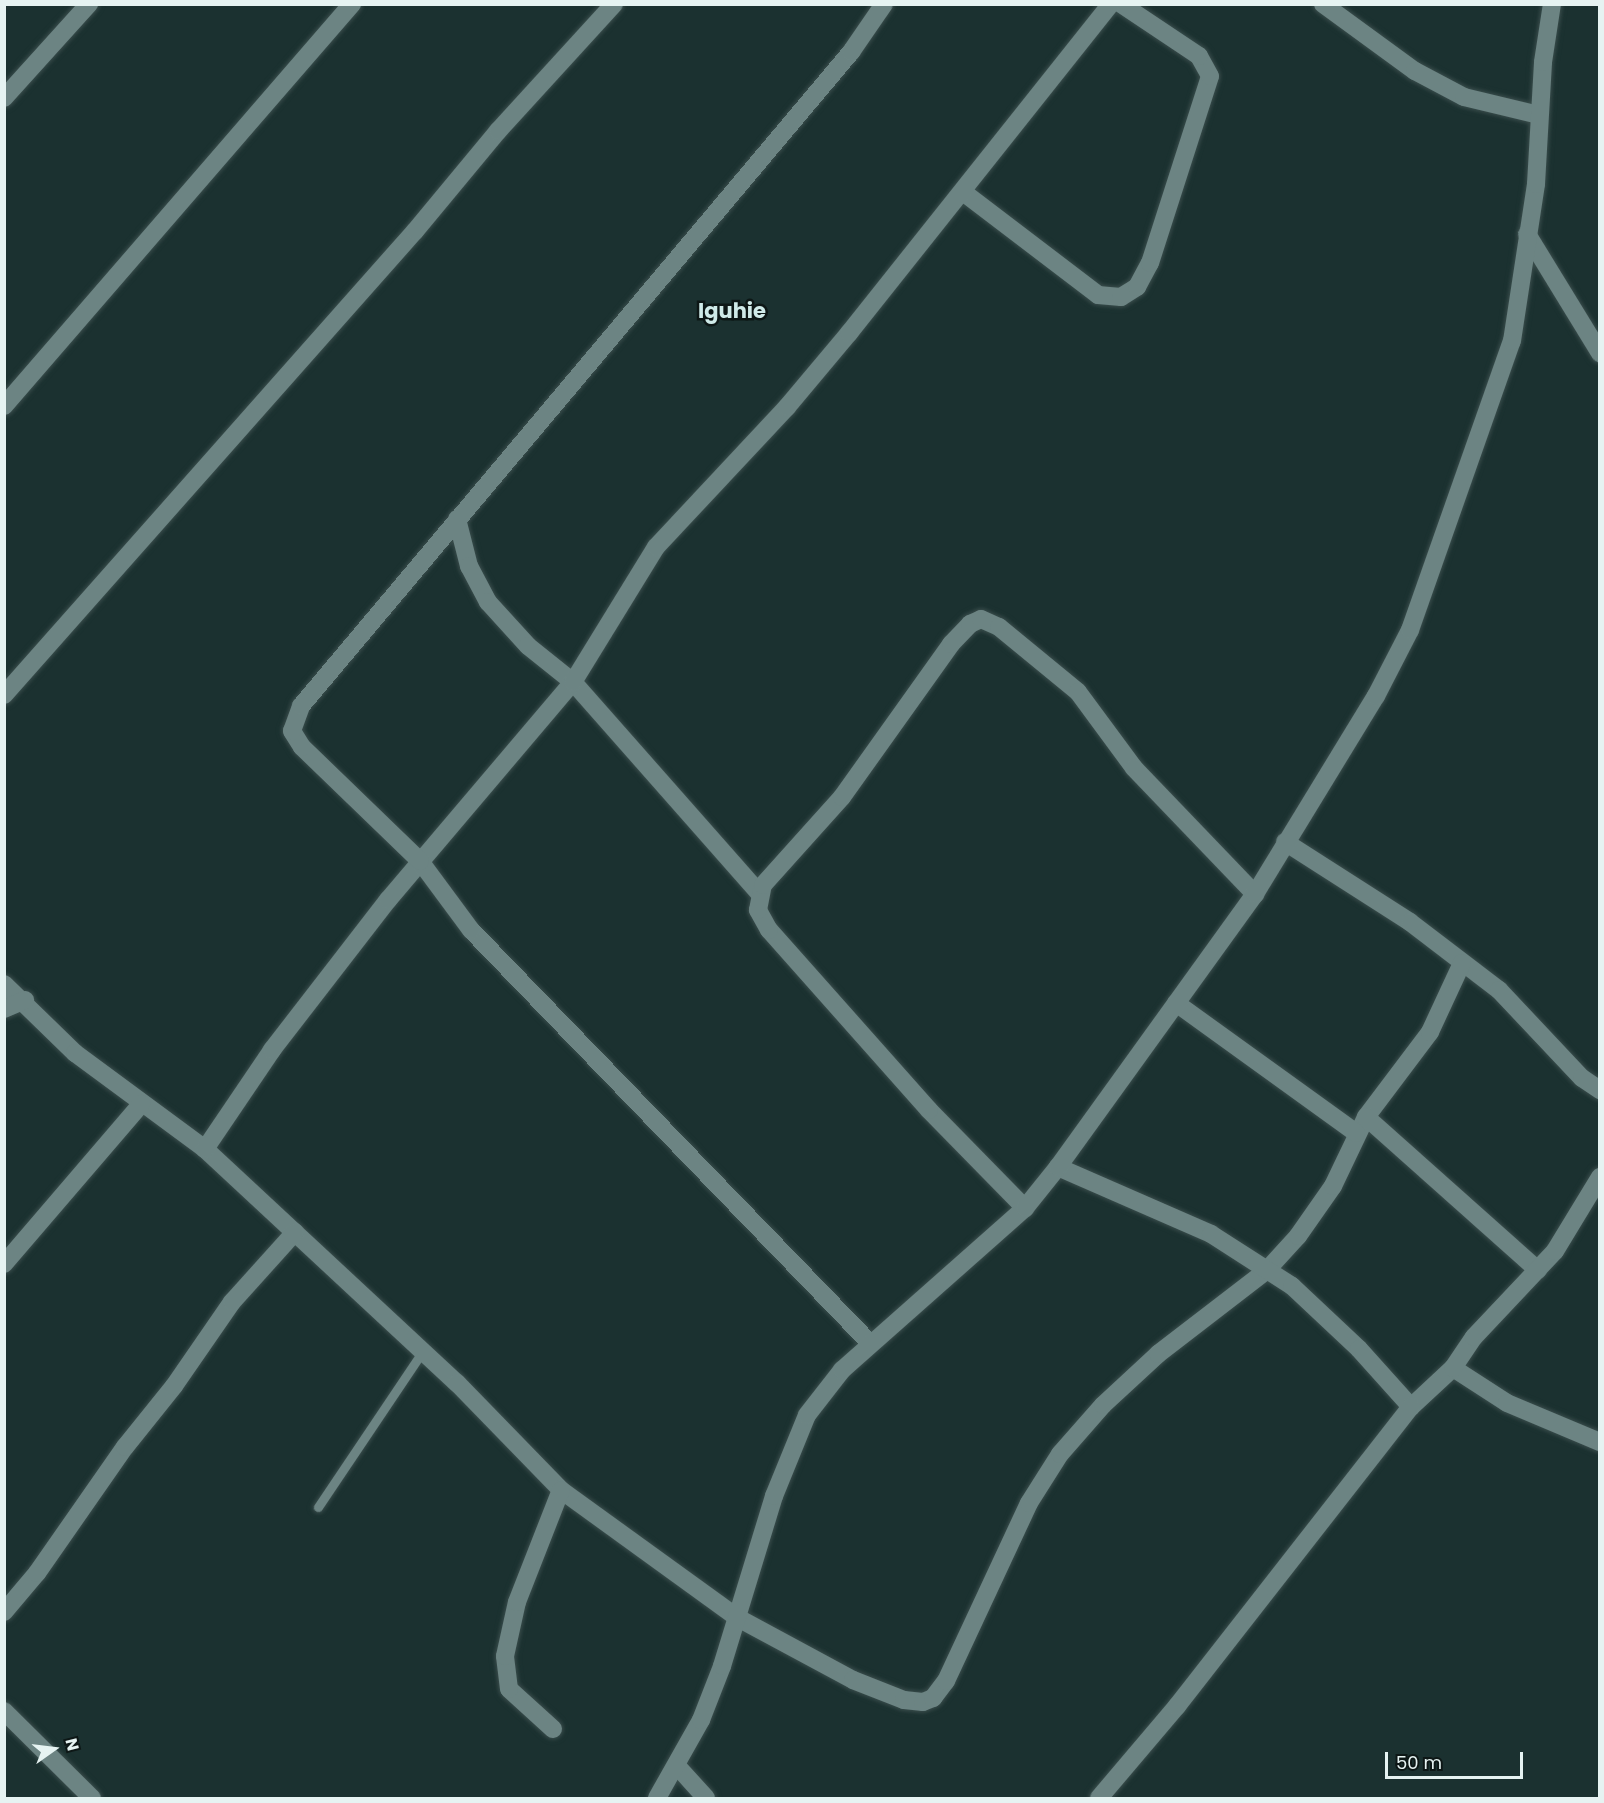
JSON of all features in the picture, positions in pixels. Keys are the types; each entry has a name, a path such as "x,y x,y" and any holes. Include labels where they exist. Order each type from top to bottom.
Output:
{"street":[{"path":"4,98 89,4"},
{"path":"4,406 352,4"},
{"path":"4,695 407,240 498,131 614,4"},
{"path":"870,1343 471,930 420,861 302,747 294,736 292,723 301,706 851,52 884,4"},
{"path":"206,1149 272,1050 420,861 573,682 656,547 787,407 963,192 1111,4"},
{"path":"963,192 1098,295 1121,297 1137,287 1150,263 1210,76 1199,56 1121,4"},
{"path":"1323,4 1415,71 1464,97 1539,115"},
{"path":"657,1798 701,1720 738,1618 774,1496 807,1415 842,1370 1025,1208 1058,1167 1255,894 1376,696 1410,630 1512,341 1536,184 1539,115 1552,4"},
{"path":"1527,234 1599,353"},
{"path":"457,519 469,566 488,602 528,646 573,682 759,893"},
{"path":"1025,1208 929,1110 779,942 758,910 759,893 796,845 842,797 951,644 970,624 981,619 999,627 1078,692 1134,768 1255,894"},
{"path":"1285,842 1410,922 1462,963 1520,1009 1582,1078 1599,1090"},
{"path":"4,984 25,1000 75,1053 141,1104 206,1149 423,1351 561,1490 738,1618 854,1680 904,1700 923,1702 933,1698 973,1628 1029,1503 1060,1454 1103,1405 1158,1354 1266,1270 1333,1186 1356,1133 1366,1117 1430,1032 1462,963"},
{"path":"4,1009 25,1000"},
{"path":"1176,1003 1356,1133"},
{"path":"4,1264 141,1104"},
{"path":"1366,1117 1538,1270"},
{"path":"1058,1167 1211,1234 1292,1286 1327,1317 1411,1407"},
{"path":"1099,1798 1177,1706 1411,1407 1453,1368 1474,1337 1555,1251 1599,1177"},
{"path":"4,1612 125,1447 174,1386 232,1302 295,1232"},
{"path":"1453,1368 1507,1403 1599,1442"},
{"path":"553,1729 509,1689 505,1656 517,1602 561,1490"},
{"path":"4,1711 92,1798"},
{"path":"677,1766 706,1798"}],"lane":[{"path":"318,1507 423,1351"}],"district":[{"name":"Iguhie","path":"732,311"}]}
